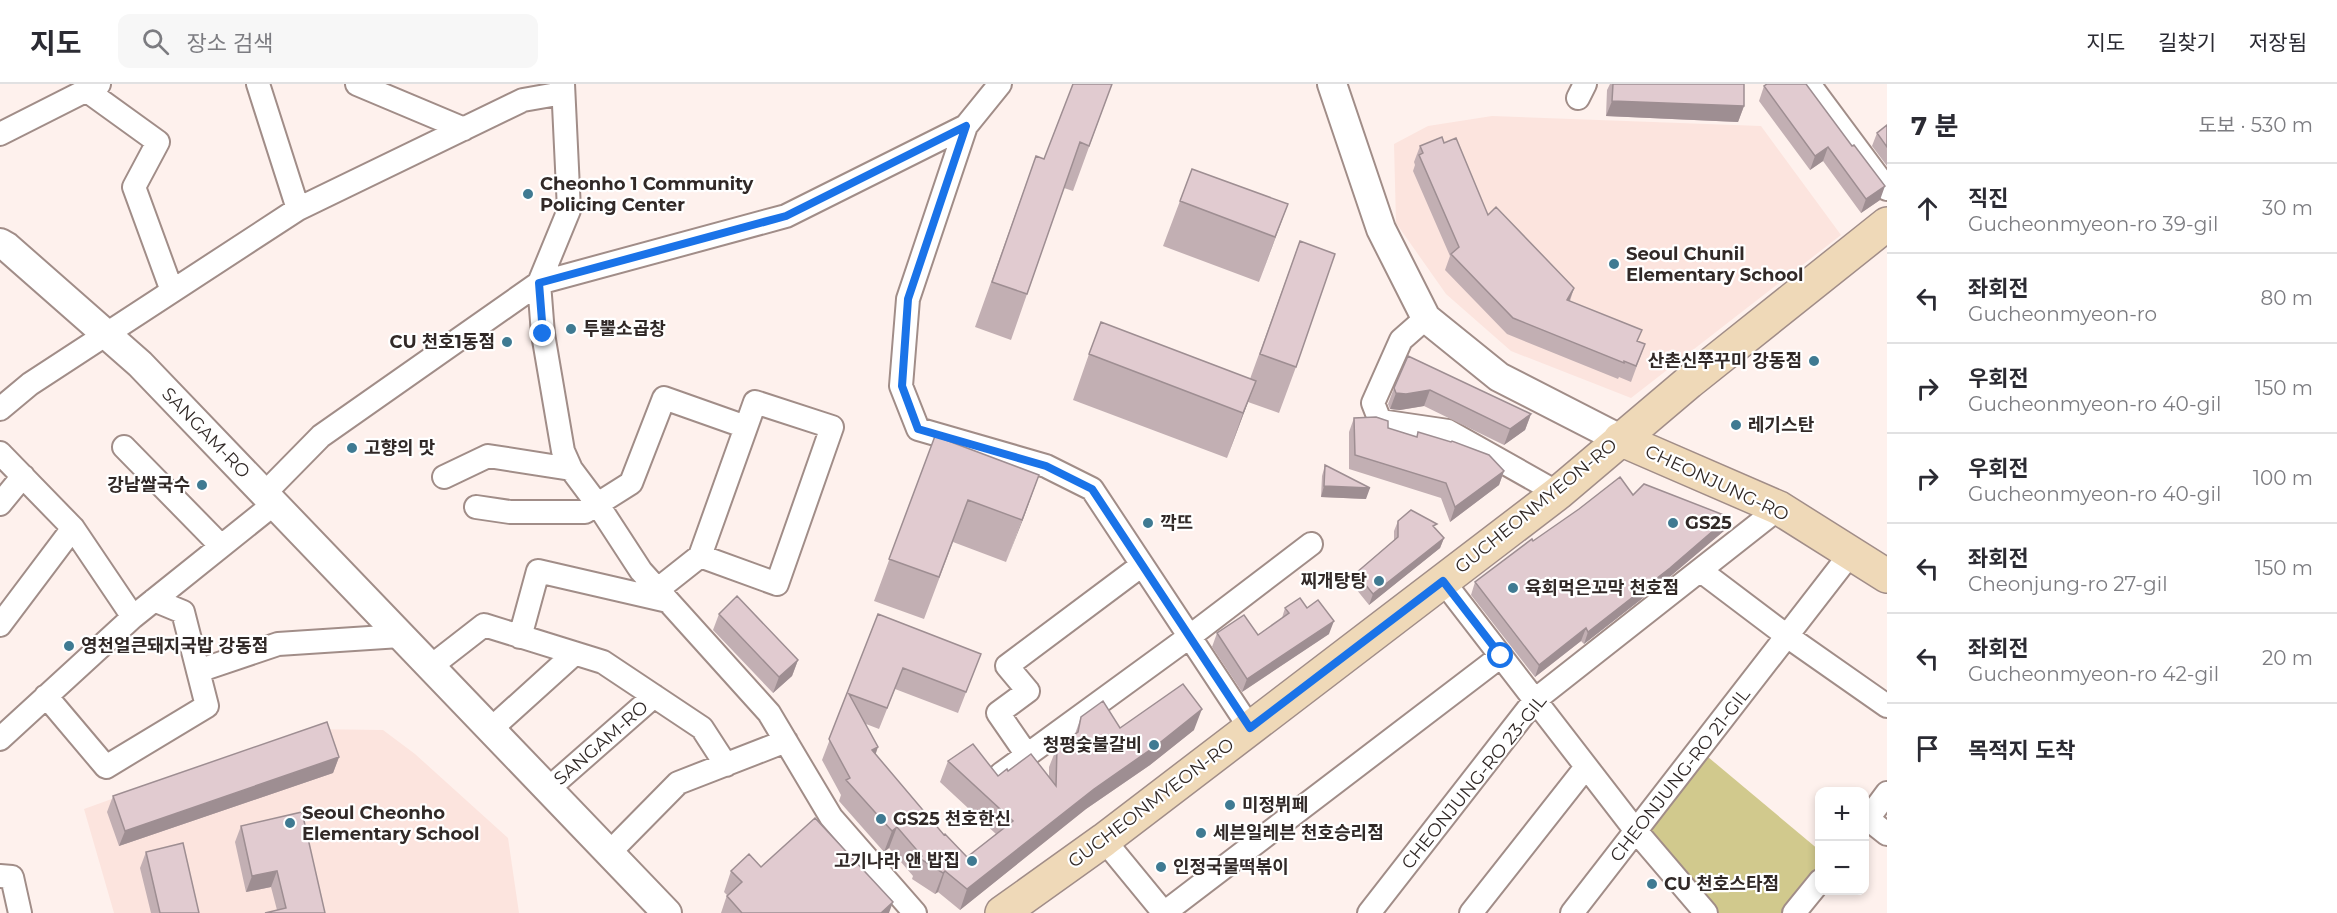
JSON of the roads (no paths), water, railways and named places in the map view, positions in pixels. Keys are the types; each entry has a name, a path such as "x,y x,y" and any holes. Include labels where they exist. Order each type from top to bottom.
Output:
{"main road":[{"name":"GUCHEONMYEON-RO","path":"1005,912 1104,840 1558,493 1620,439 1824,272 1887,224"},
{"name":"CHEONJUNG-RO","path":"1620,439 1779,508 1887,576"}],"street":[{"path":"258,84 298,209"},
{"path":"357,84 464,129"},
{"name":"CHEONJUNG-RO","path":"1332,84 1381,230 1426,318 1499,377 1620,439"},
{"path":"1809,84 1887,189"},
{"path":"994,86 966,126 908,299 902,386 918,429 1046,466 1092,489 1250,728"},
{"path":"0,134 93,87 158,142 134,187 172,291"},
{"path":"0,409 30,384 298,209 523,100 563,88 569,210 539,283 543,334 563,451 571,469 598,505 640,571 769,712 831,817 915,913"},
{"path":"0,739 133,617 221,546 269,499 321,436 539,283 786,216 966,126"},
{"name":"SANGAM-RO","path":"0,243 140,364 666,913"},
{"path":"1426,318 1401,340 1373,403 1380,421 1448,431 1558,493"},
{"path":"476,507 510,512 585,512 598,505 631,483 664,398 746,427"},
{"path":"662,596 700,556 755,402 832,427 777,584 700,556"},
{"path":"124,447 221,546"},
{"path":"0,453 73,528 133,617"},
{"path":"444,477 488,456 571,469"},
{"path":"0,504 22,476"},
{"name":"CHEONJUNG-RO 23-GIL","path":"1369,913 1535,700 1779,508"},
{"path":"0,625 73,528"},
{"path":"1001,774 1189,637 1311,544"},
{"name":"CHEONJUNG-RO 21-GIL","path":"1572,913 1851,553"},
{"path":"1027,755 998,712 1028,691 1008,666 1142,565"},
{"path":"520,637 538,571 662,596"},
{"path":"1701,571 1787,636 1887,706"},
{"path":"1443,581 1635,831 1706,913"},
{"path":"46,696 106,767 207,706 183,612 154,600"},
{"name":"SANGAM-RO","path":"430,667 483,625 603,662 702,728 726,765"},
{"path":"198,671 278,644 400,636"},
{"path":"490,730 574,654"},
{"path":"1104,840 1164,913 1501,656"},
{"name":"SANGAM-RO","path":"548,789 654,696"},
{"path":"609,853 678,783 786,741"},
{"path":"1471,913 1586,767"},
{"path":"1869,817 1887,793"},
{"path":"1869,823 1887,834"},
{"path":"0,876 12,877 20,913"},
{"path":"1794,913 1815,887"}],"place":[{"name":"Cheonho 1 Community Policing Center","path":"528,194"},
{"name":"Seoul Chunil Elementary School","path":"1614,264"},
{"name":"투뿔소곱창","path":"571,329"},
{"name":"CU 천호1동점","path":"507,342"},
{"name":"산촌신쭈꾸미 강동점","path":"1814,361"},
{"name":"레기스탄","path":"1736,425"},
{"name":"고향의 맛","path":"352,448"},
{"name":"강남쌀국수","path":"202,485"},
{"name":"깍뜨","path":"1148,523"},
{"name":"GS25","path":"1673,523"},
{"name":"찌개탕탕","path":"1379,581"},
{"name":"육회먹은꼬막 천호점","path":"1513,588"},
{"name":"영천얼큰돼지국밥 강동점","path":"69,646"},
{"name":"청평숯불갈비","path":"1154,745"},
{"name":"미정뷔페","path":"1230,805"},
{"name":"GS25 천호한신","path":"881,819"},
{"name":"Seoul Cheonho Elementary School","path":"290,823"},
{"name":"세븐일레븐 천호승리점","path":"1201,833"},
{"name":"고기나라 앤 밥집","path":"972,861"},
{"name":"인정국물떡볶이","path":"1161,867"},
{"name":"CU 천호스타점","path":"1652,884"}]}
